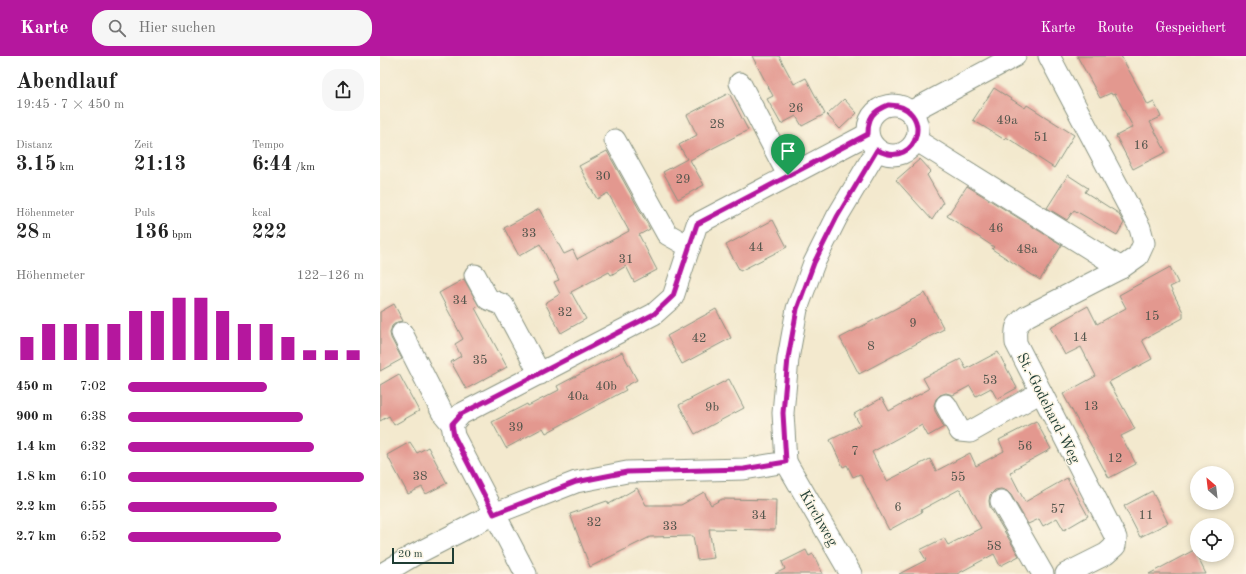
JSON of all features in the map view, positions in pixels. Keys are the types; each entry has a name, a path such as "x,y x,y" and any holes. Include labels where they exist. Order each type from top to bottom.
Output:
{"street":[{"path":"910,112 1014,56"},
{"name":"St.-Godehard-Weg","path":"1049,56 1140,228 1144,243 1138,256 1121,268 1027,316 1018,322 1015,331 1016,343 1116,538 1115,546 1106,554 1066,574"},
{"path":"740,83 788,175"},
{"path":"888,105 903,107 910,112 916,120 918,130 916,140 911,147 903,153 894,155 885,154 872,142 868,125 872,115 879,109 888,105"},
{"path":"615,140 667,234 690,248"},
{"path":"916,140 1121,268"},
{"path":"452,424 461,414 654,314 673,296 697,224 788,175 872,142"},
{"name":"Kirchweg","path":"851,574 786,462 783,413 788,358 797,309 814,263 872,142"},
{"path":"475,275 488,299 503,305 540,374"},
{"path":"402,333 442,412 452,424 454,436 526,574"},
{"path":"946,405 960,431 970,432 1041,392"},
{"path":"382,574 414,555 494,514 576,482 627,472 744,469 786,462"},
{"path":"1002,501 1042,574"}],"building":[{"path":"752,56 779,56 794,84 806,78 825,114 802,126 796,116 781,124 767,99 773,96"},
{"path":"1077,56 1121,56 1148,105 1154,102 1161,117 1150,122 1166,152 1133,169 1116,136 1133,127 1115,94 1112,95 1111,93 1100,98"},
{"path":"994,88 1025,108 1027,105 1074,135 1054,168 1006,137 1005,140 973,120"},
{"path":"729,93 748,130 690,160 704,185 678,199 663,172 687,159 679,145 697,135 687,115"},
{"path":"844,99 857,113 840,129 827,115"},
{"path":"607,151 650,229 639,235 657,270 634,282 626,266 611,275 609,272 571,292 586,319 561,333 545,303 560,294 554,282 559,280 540,244 519,256 504,228 539,209 564,254 573,250 577,259 629,231 608,193 597,199 579,166"},
{"path":"920,159 931,171 927,175 943,203 932,220 896,180"},
{"path":"1068,175 1088,188 1085,192 1118,213 1124,223 1117,235 1074,210 1067,220 1047,208"},
{"path":"967,186 1062,245 1040,280 992,249 994,247 947,216"},
{"path":"773,220 787,247 740,271 726,245"},
{"path":"1170,267 1178,283 1170,287 1183,312 1183,318 1142,340 1152,359 1109,382 1135,429 1121,436 1136,464 1109,478 1063,394 1096,376 1081,347 1065,355 1050,327 1088,306 1097,324 1126,308 1119,295"},
{"path":"464,279 479,306 475,308 507,367 466,389 451,362 461,356 455,344 463,339 439,293"},
{"path":"925,293 944,329 859,374 840,338"},
{"path":"394,304 403,321 397,322 392,326 390,333 402,359 380,371 380,312"},
{"path":"716,309 731,338 682,364 667,336"},
{"path":"622,352 637,380 624,387 626,390 546,433 543,428 506,448 492,422 559,390 557,386"},
{"path":"998,352 1017,388 997,399 991,388 976,396 970,386 953,395 946,393 940,395 936,399 934,405 935,411 944,427 928,436 922,425 872,452 887,481 930,459 936,471 970,453 976,466 1004,451 999,440 1036,421 1051,449 1014,469 1015,471 1010,473 1025,502 1067,478 1088,516 1064,530 1057,518 1043,526 1039,519 1028,524 1011,495 1007,491 1001,489 995,490 990,495 990,507 1019,556 1000,566 994,554 957,574 899,574 926,560 920,550 944,538 948,545 981,528 960,489 921,510 922,512 889,530 860,474 853,477 847,465 843,467 830,440 860,425 854,414 882,398 889,411 929,389 923,378 961,359 966,369"},
{"path":"399,374 419,411 394,425 389,416 380,421 380,385"},
{"path":"729,379 744,408 695,434 679,405"},
{"path":"410,442 417,453 428,447 447,483 426,494 422,487 408,494 387,455"},
{"path":"637,488 646,505 681,505 704,492 711,505 722,499 776,500 775,530 709,529 714,558 697,560 693,536 650,537 590,567 570,514 607,501 609,504"},
{"path":"1152,491 1168,523 1140,537 1124,506"},
{"path":"806,550 809,556 813,554 823,574 775,574 785,569 782,562"},
{"path":"1190,552 1190,562 1200,562 1206,574 1149,574"}],"route":[{"path":"888,105 903,107 910,112 916,120 918,130 916,140 911,147 903,153 894,155 885,154 877,150 837,217 814,263 797,309 788,358 783,413 786,462 744,469 627,472 576,482 494,514 454,436 452,424 461,414 654,314 673,296 697,224 788,175 868,134 868,125 872,115 879,109 888,105"}]}
